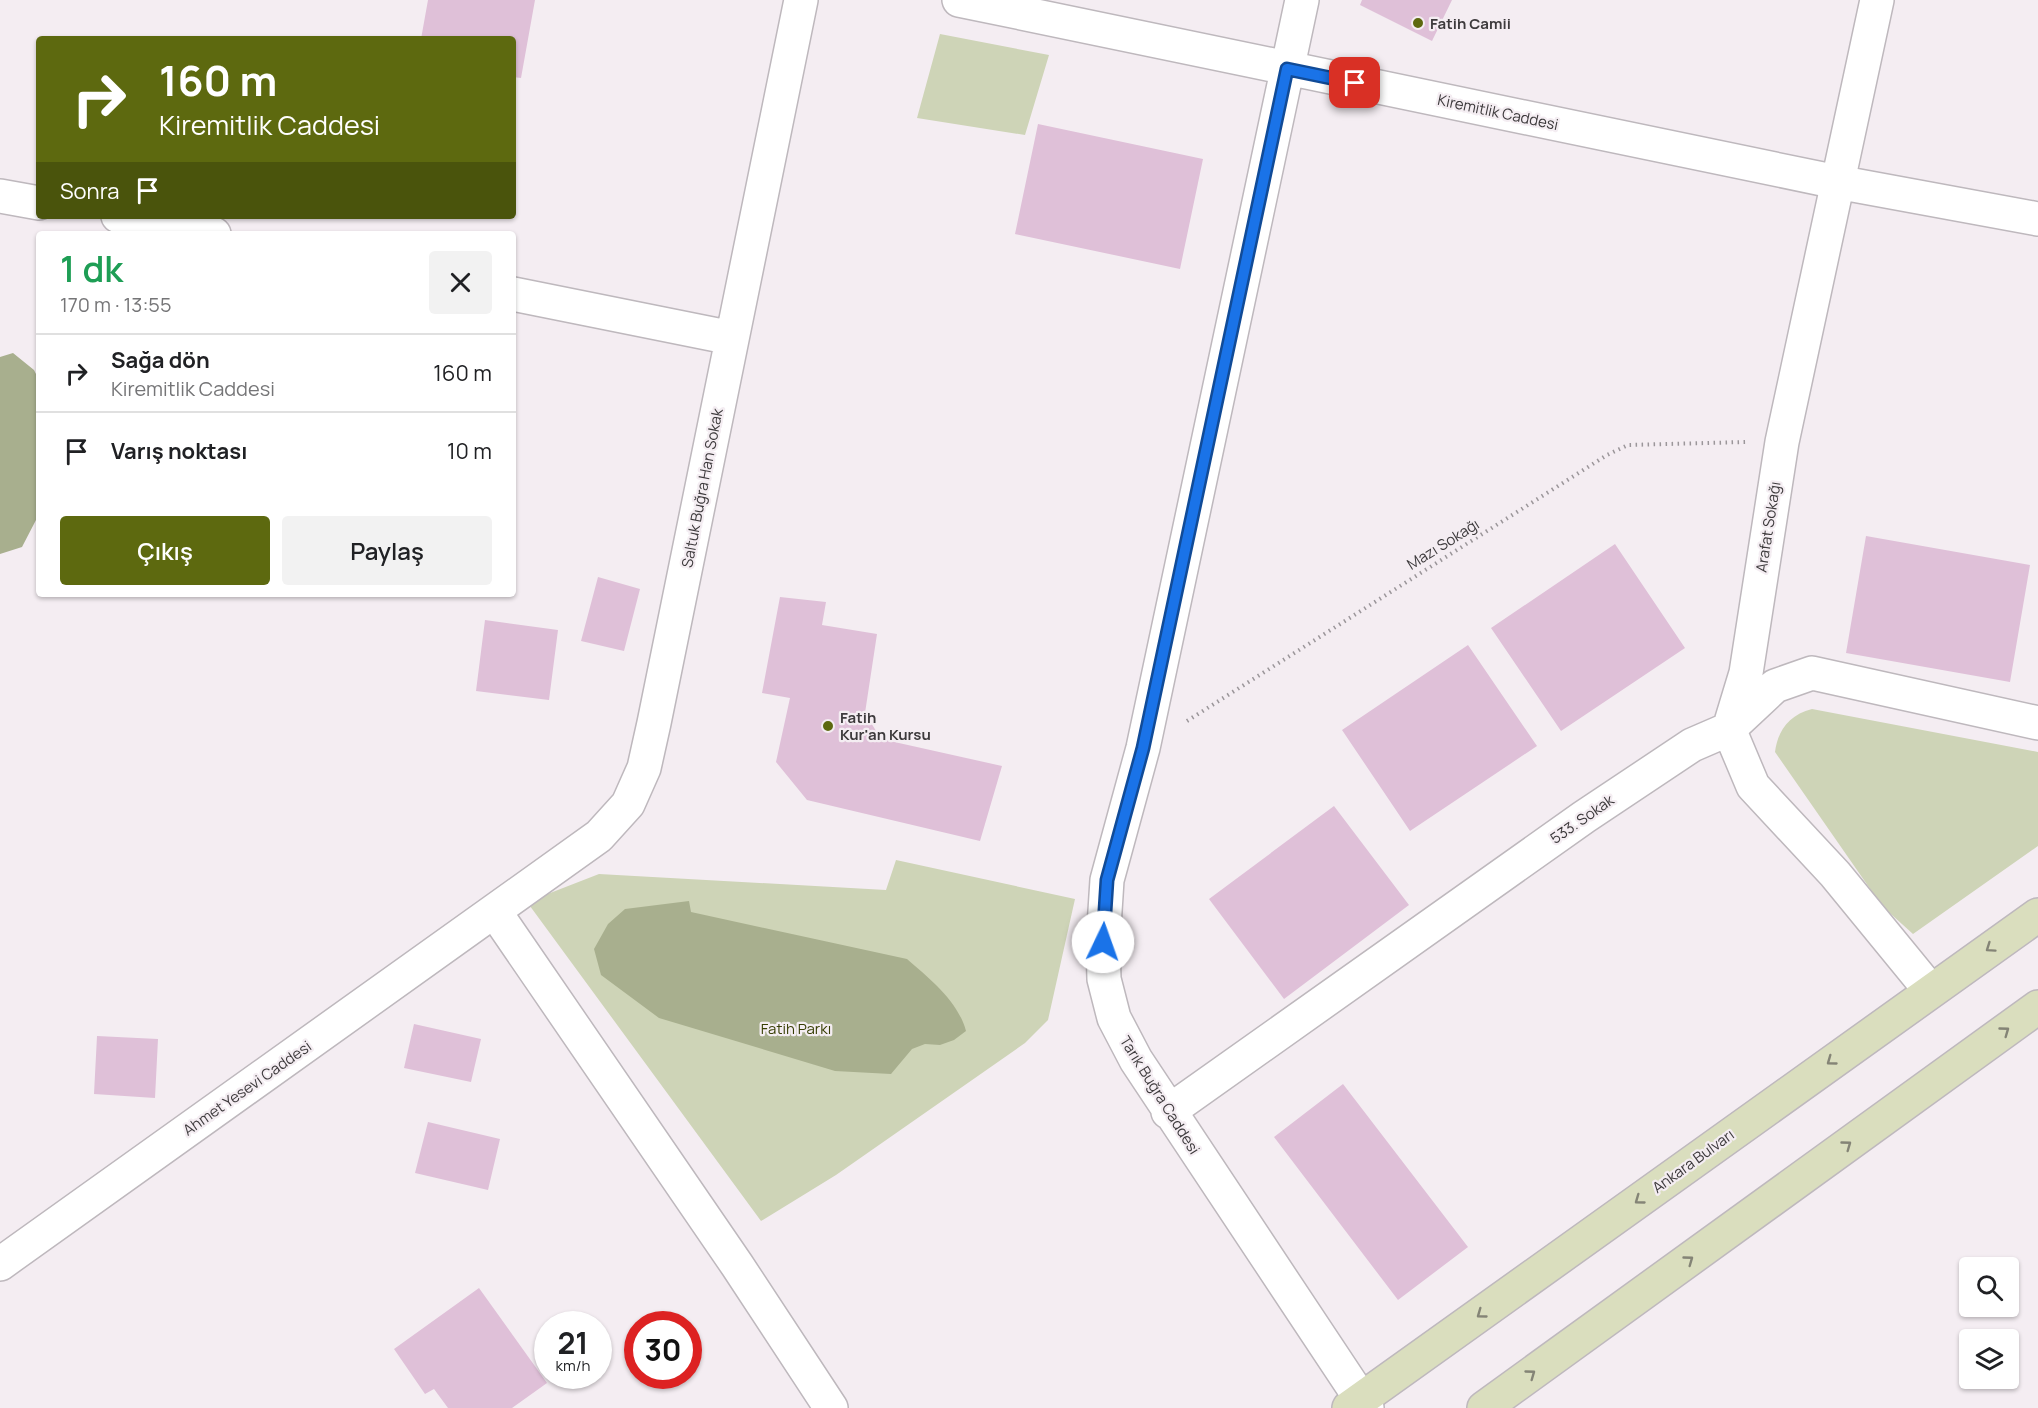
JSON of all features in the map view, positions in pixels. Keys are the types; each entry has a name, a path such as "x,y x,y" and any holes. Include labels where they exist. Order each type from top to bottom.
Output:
{"main road":[{"name":"Ankara Bulvarı","path":"1359,1405 1930,990 2038,915"},
{"path":"1484,1408 2038,1007"}],"street":[{"name":"Saltuk Buğra Han Sokak","path":"495,912 599,836 628,804 644,768 801,0"},
{"name":"Kiremitlik Caddesi","path":"959,0 1837,182 2038,219"},
{"name":"Tarık Buğra Caddesi","path":"1302,0 1143,748 1107,880 1103,942 1104,979 1114,1018 1136,1060 1359,1405"},
{"name":"Arafat Sokağı","path":"1729,729 1746,673 1782,442 1877,0"},
{"path":"0,196 36,202"},
{"path":"134,219 198,231"},
{"path":"516,295 732,338"},
{"name":"533. Sokak","path":"1168,1112 1594,810 1692,745 1729,729 1775,686 1812,673 2038,723"},
{"path":"1729,729 1753,786 1835,874 1930,990"},
{"path":"495,912 743,1274 831,1408"},
{"name":"Ahmet Yesevi Caddesi","path":"0,1264 495,912"}],"path":[{"name":"Mazı Sokağı","path":"1143,748 1607,455 1628,445 1782,442"}],"green space":[{"path":"940,34 1049,55 1025,135 917,118"},
{"path":"13,353 36,374 36,520 22,547 0,554 0,357"},
{"path":"1812,709 2038,752 2038,846 1913,934 1882,906 1775,752 1786,724 1797,715"},
{"name":"Fatih Parkı","path":"896,860 1075,899 1048,1020 1025,1043 836,1175 761,1221 527,902 599,874 886,890"},
{"path":"689,901 691,912 907,959 950,1000 966,1031 954,1040 940,1045 925,1044 912,1049 891,1074 835,1071 659,1018 601,975 594,949 608,924 625,909"}],"building":[{"path":"428,0 535,0 521,78 516,77 516,36 422,36"},
{"name":"Fatih Camii","path":"1362,0 1452,0 1432,41 1360,5"},
{"path":"1038,124 1203,159 1180,269 1015,234"},
{"path":"1866,536 2030,565 2010,682 1846,653"},
{"path":"1615,544 1685,648 1561,731 1491,628"},
{"path":"598,577 640,589 624,651 581,641"},
{"name":"Fatih Kur'an Kursu","path":"780,597 826,602 822,625 877,634 865,713 881,739 1002,766 980,841 807,800 776,762 790,698 762,693"},
{"path":"485,620 558,630 549,700 476,691"},
{"path":"1468,645 1537,746 1410,831 1342,730"},
{"path":"1334,806 1409,905 1284,999 1209,899"},
{"path":"414,1024 481,1039 471,1082 404,1068"},
{"path":"97,1036 158,1039 155,1098 94,1094"},
{"path":"1343,1084 1468,1247 1398,1300 1274,1137"},
{"path":"428,1122 500,1139 488,1190 415,1173"},
{"path":"479,1288 534,1365 534,1389 539,1389 512,1408 448,1408 434,1389 425,1394 394,1349"}],"place":[{"name":"Fatih Camii","path":"1418,23"},
{"name":"Fatih Kur'an Kursu","path":"828,726"}],"route":[{"path":"1103,942 1107,880 1143,748 1287,69 1355,83"}]}
